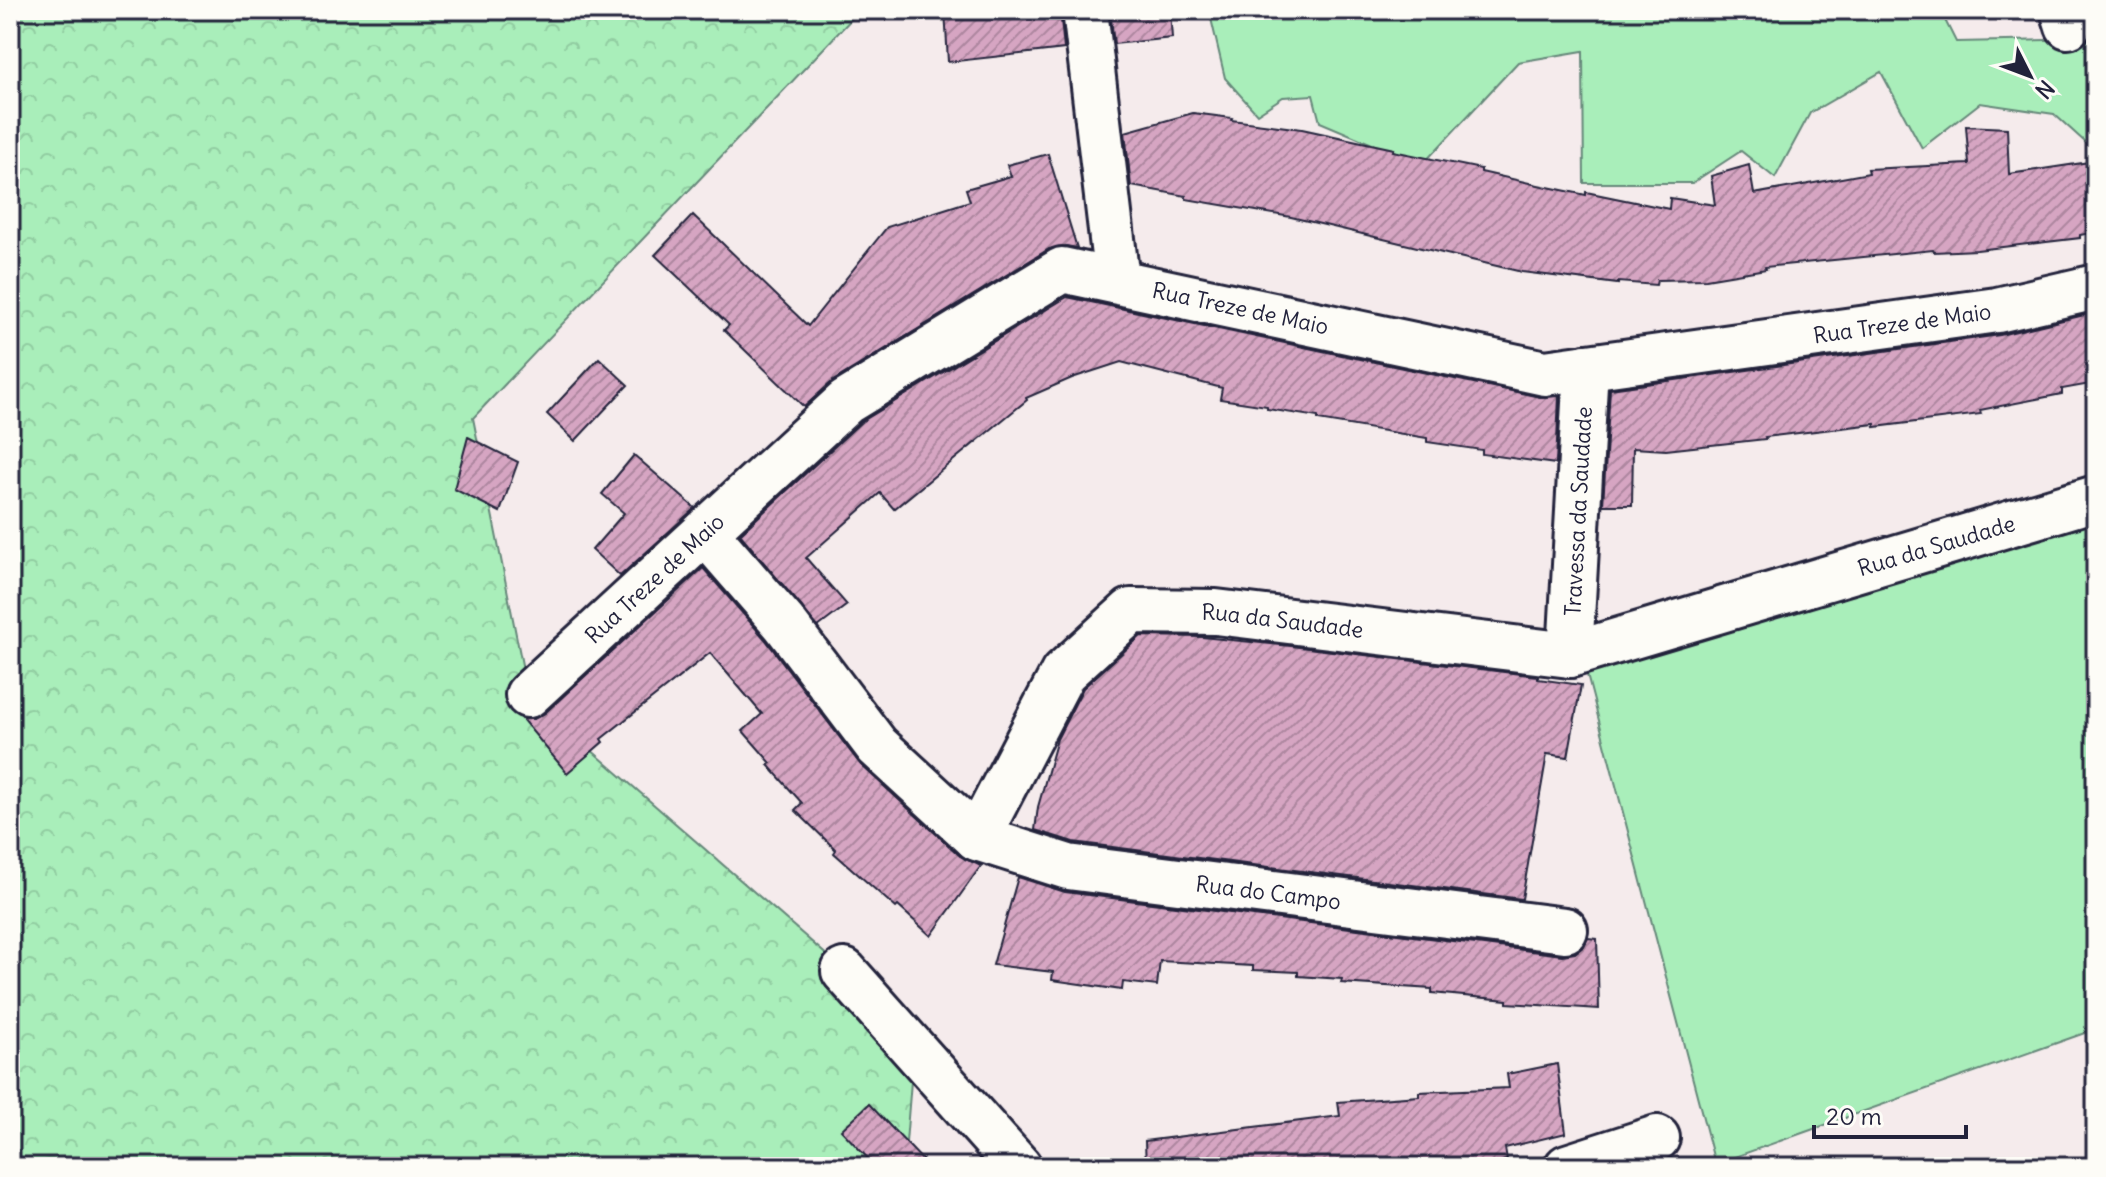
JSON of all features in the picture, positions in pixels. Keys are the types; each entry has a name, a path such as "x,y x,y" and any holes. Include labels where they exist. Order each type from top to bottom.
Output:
{"street":[{"path":"1085,10 1117,281"},
{"name":"Rua Treze de Maio","path":"528,695 846,402 1062,270 1545,373 1997,310 2096,287"},
{"name":"Travessa da Saudade","path":"1570,655 1586,367"},
{"name":"Rua da Saudade","path":"977,838 1063,673 1131,611 1216,612 1570,655 2096,498"},
{"path":"705,532 784,623 877,746 977,838"},
{"name":"Rua do Campo","path":"977,838 1068,867 1565,930"},
{"path":"844,971 1019,1167"},
{"path":"1567,1167 1657,1138"}],"green space":[{"path":"10,10 860,10 473,418 528,695 915,1032 904,1167 10,1167"},
{"path":"1209,10 1940,10 1956,42 2096,39 2096,152 2054,114 1980,103 1922,148 1881,72 1810,113 1775,178 1741,151 1692,183 1584,183 1583,51 1518,62 1422,165 1320,122 1313,95 1283,97 1257,114 1225,78"},
{"path":"2096,507 2096,1029 1715,1164 1586,671"}],"building":[{"path":"945,10 1060,10 1064,49 948,62"},
{"path":"1110,10 1170,10 1172,38 1114,44"},
{"path":"1193,113 1302,129 1481,169 1481,172 1538,185 1669,209 1670,198 1715,205 1711,176 1749,165 1754,194 1869,173 1868,169 1969,164 1966,126 2007,128 2009,174 2096,161 2096,232 2080,235 2080,238 1977,250 1933,250 1765,267 1706,279 1657,280 1656,285 1618,284 1522,272 1291,217 1131,186 1125,132"},
{"path":"1048,154 1077,248 1049,249 833,381 804,407 724,330 729,325 655,255 693,215 808,326 887,227 970,201 966,189 1011,176 1007,165"},
{"path":"1067,297 1540,397 1559,396 1556,464 1482,454 1482,450 1427,442 1427,438 1318,420 1318,417 1267,409 1267,406 1220,399 1222,388 1121,362 1072,378 1026,398 894,509 880,493 806,558 847,605 818,627 740,534 861,422"},
{"path":"2093,313 2096,383 2062,389 2062,394 1980,410 1981,414 1666,450 1633,448 1632,505 1603,505 1610,389 2000,335"},
{"path":"599,358 628,385 575,441 547,414"},
{"path":"468,437 518,462 500,512 454,489"},
{"path":"634,455 695,508 620,576 592,550 624,513 602,494"},
{"path":"703,568 765,639 860,764 960,856 981,866 931,936 834,853 836,850 795,810 802,803 743,731 762,714 710,653 601,739 603,742 567,773 522,719 534,719 545,713"},
{"path":"1141,636 1202,637 1291,646 1538,676 1538,679 1581,685 1568,757 1547,754 1522,899 1073,842 1035,830 1038,807 1057,739 1083,688"},
{"path":"1018,877 1065,892 1562,955 1575,953 1588,938 1597,939 1599,1009 1507,1003 1507,1000 1432,993 1432,989 1341,983 1342,979 1298,976 1298,972 1253,970 1253,966 1160,961 1157,986 1123,982 1122,990 1052,980 1053,972 993,965"},
{"path":"1557,1064 1566,1133 1505,1148 1507,1160 1467,1167 1146,1167 1145,1141 1340,1116 1338,1102 1419,1096 1419,1092 1509,1088 1507,1074"},
{"path":"869,1104 929,1167 876,1167 841,1130"}]}
